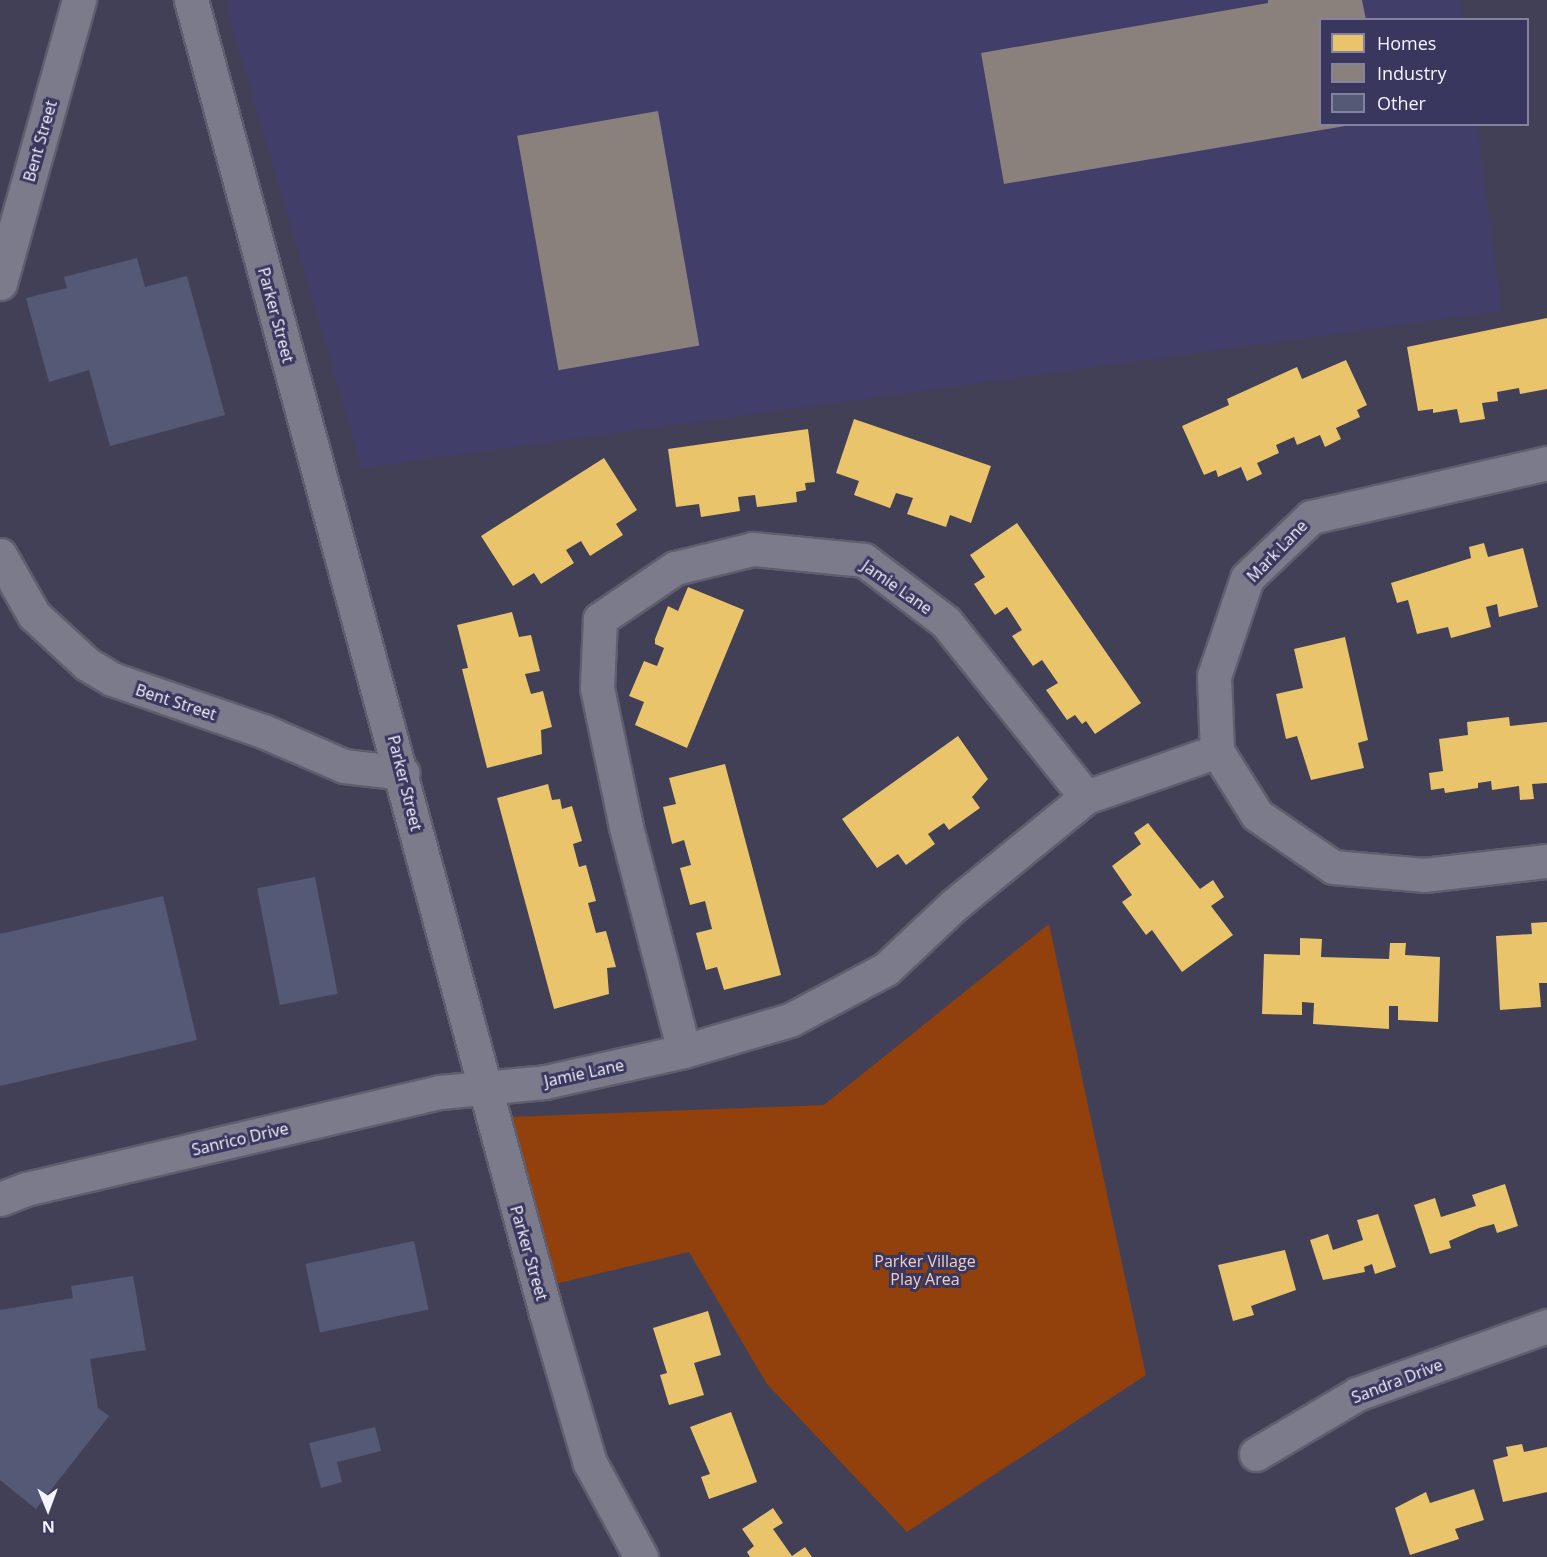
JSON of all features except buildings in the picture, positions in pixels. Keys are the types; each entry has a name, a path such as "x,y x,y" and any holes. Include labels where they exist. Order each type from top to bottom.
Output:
{"street":[{"name":"Bent Street","path":"0,283 79,0"},
{"name":"Parker Street","path":"191,0 403,773 483,1090 590,1463 642,1557"},
{"name":"Mark Lane","path":"1547,463 1311,517 1247,578 1214,676 1217,751 1257,815 1333,867 1424,875 1547,861"},
{"name":"Jamie Lane","path":"483,1090 545,1082 684,1051 790,1020 886,969 954,905 1086,797 946,622 864,560 753,549 675,568 600,619 597,688 626,827 684,1051"},
{"name":"Bent Street","path":"0,555 34,615 87,664 112,679 263,731 344,766 403,773"},
{"path":"1086,797 1217,751"},
{"name":"Sanrico Drive","path":"0,1199 27,1189 440,1092 483,1090"},
{"name":"Sandra Drive","path":"1256,1454 1357,1394 1547,1326"}],"shaded area":[{"path":"228,0 1460,0 1463,18 1319,18 1319,126 1477,126 1502,311 362,468 230,19"}],"green space":[{"name":"Parker Village Play Area","path":"1049,924 1146,1375 907,1532 767,1384 689,1252 555,1284 511,1117 824,1105"}]}
